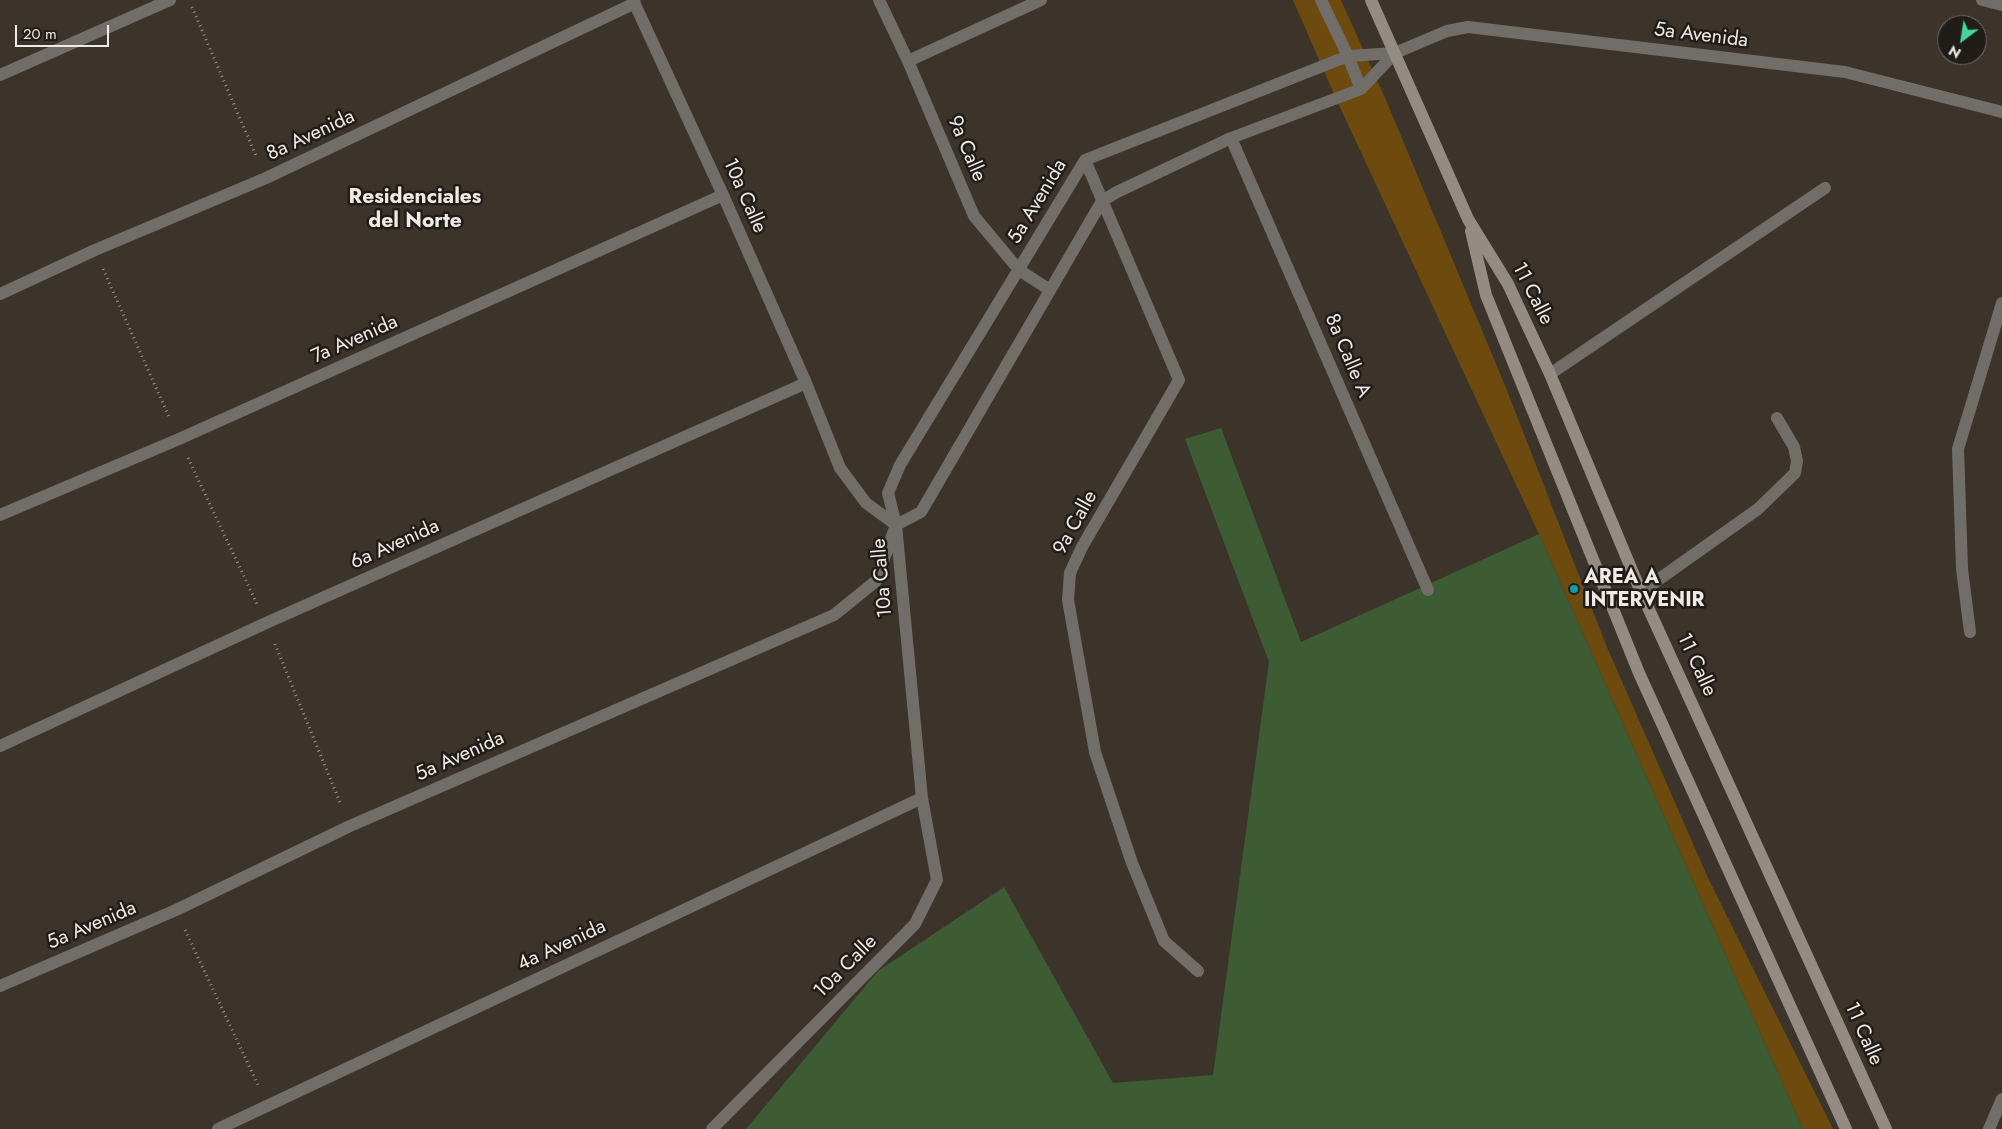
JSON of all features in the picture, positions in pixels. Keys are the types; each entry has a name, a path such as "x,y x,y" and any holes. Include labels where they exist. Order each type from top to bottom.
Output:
{"street":[{"path":"0,75 170,0"},
{"name":"9a Calle","path":"879,0 908,62 974,216 1020,270 1050,290"},
{"path":"908,62 1040,0"},
{"path":"1321,0 1348,56 1361,89"},
{"name":"11 Calle","path":"1371,0 1468,219 1508,284 1550,374 1642,592 1886,1129"},
{"path":"1982,0 2002,5"},
{"name":"8a Avenida","path":"0,294 95,250 266,178 634,2"},
{"name":"10a Calle","path":"634,2 723,195 806,383 840,468 866,503 896,525 922,798 937,880 915,924 712,1129"},
{"name":"5a Avenida","path":"0,986 176,910 350,826 834,615 876,581 896,525 888,494 900,465 954,373 1020,270 1085,160 1348,56 1395,52 1447,31 1468,27 1845,72 2002,112"},
{"name":"5a Avenida","path":"1102,201 1117,192 1231,138 1361,89 1395,52"},
{"name":"8a Calle A","path":"1231,138 1428,590"},
{"name":"9a Calle","path":"1085,160 1179,380 1082,547 1070,573 1068,600 1095,752 1132,864 1164,941 1198,971"},
{"path":"1550,374 1825,188"},
{"name":"7a Avenida","path":"0,515 179,439 723,195"},
{"path":"896,525 921,512 1102,201"},
{"name":"11 Calle","path":"1468,219 1486,295 1639,673 1846,1129"},
{"path":"1970,632 1962,569 1958,449 2002,303"},
{"name":"6a Avenida","path":"0,746 266,623 806,383"},
{"path":"1642,592 1758,509 1795,473 1797,461 1794,447 1776,418"},
{"name":"4a Avenida","path":"218,1129 922,798"},
{"path":"1989,1129 2002,1099"}],"path":[{"path":"189,0 266,178"},
{"path":"95,250 179,439 266,623 350,826"},
{"path":"176,910 267,1106"}],"green space":[{"path":"1221,428 1301,642 1539,534 1803,1129 746,1129 878,971 1004,887 1113,1083 1213,1075 1269,662 1185,439"}],"building":[{"name":"AREA A INTERVENIR","path":"1293,0 1341,0 1386,100 1506,388 1606,645 1708,878 1833,1129 1803,1129 1539,534 1338,103"}],"place":[{"name":"AREA A INTERVENIR","path":"1574,589"}],"district":[{"name":"Residenciales del Norte","path":"415,210"}]}
